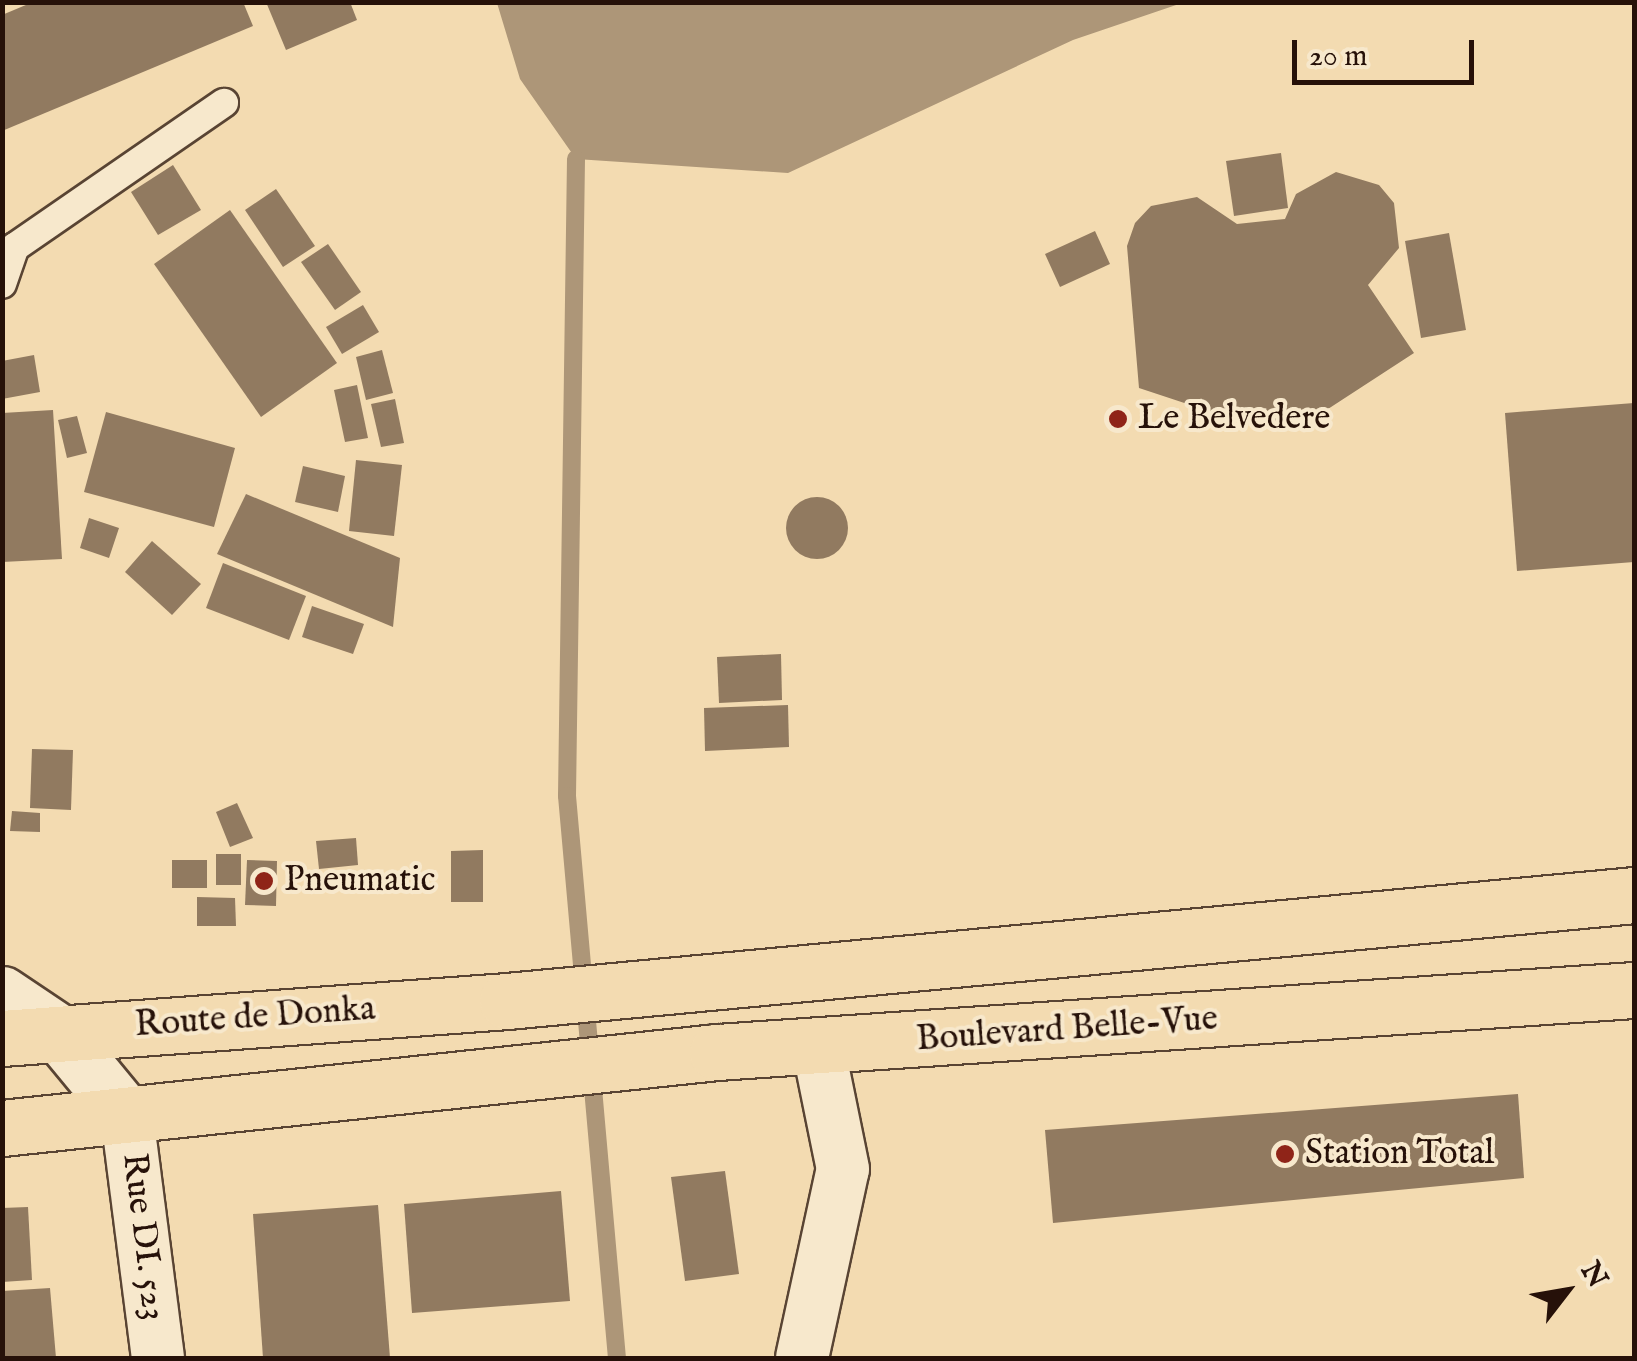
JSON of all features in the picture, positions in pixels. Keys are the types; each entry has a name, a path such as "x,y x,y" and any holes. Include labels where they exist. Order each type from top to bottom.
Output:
{"main road":[{"name":"Route de Donka","path":"2,1038 57,1031 507,1002 1634,895"},
{"name":"Boulevard Belle-Vue","path":"127,1116 718,1052 1634,990"},
{"path":"2,994 57,1031 127,1116"},
{"path":"2,1128 127,1116"}],"street":[{"path":"802,1358 843,1169 818,1046"},
{"name":"Rue DI. 523","path":"127,1116 158,1358"}],"lane":[{"path":"2,284 15,247 224,103"}],"shaded area":[{"path":"497,3 1182,3 1073,40 788,173 576,159 520,79"}],"building":[{"path":"33,2 243,2 253,26 2,131 2,15"},
{"path":"266,2 350,2 357,20 286,50"},
{"path":"1281,153 1288,208 1234,216 1226,161"},
{"path":"173,165 201,210 158,235 131,192"},
{"path":"1336,172 1379,185 1394,203 1399,248 1368,285 1414,353 1308,422 1257,427 1139,388 1127,246 1135,223 1151,206 1197,197 1237,224 1285,219 1296,194"},
{"path":"276,189 315,246 283,267 245,210"},
{"path":"230,210 337,363 261,417 154,264"},
{"path":"1095,231 1110,264 1060,287 1045,254"},
{"path":"1449,233 1466,330 1421,338 1405,241"},
{"path":"328,244 361,292 335,310 301,262"},
{"path":"363,305 379,332 342,354 326,327"},
{"path":"382,350 393,393 366,400 356,357"},
{"path":"34,355 40,392 2,399 2,361"},
{"path":"357,385 368,438 345,442 334,390"},
{"path":"395,399 404,443 381,447 371,404"},
{"path":"1634,403 1634,562 1517,571 1505,413"},
{"path":"53,410 62,559 2,562 2,413"},
{"path":"106,412 235,448 214,527 84,492"},
{"path":"77,416 87,453 67,458 58,420"},
{"path":"356,460 402,465 394,536 349,531"},
{"path":"303,466 345,476 338,512 295,502"},
{"path":"246,494 400,558 393,627 217,554"},
{"path":"817,497 839,506 848,528 839,550 817,559 795,550 786,528 795,506"},
{"path":"89,518 119,528 109,558 80,548"},
{"path":"152,541 201,584 172,615 125,572"},
{"path":"223,563 306,596 289,640 206,608"},
{"path":"312,606 364,624 353,654 302,637"},
{"path":"781,654 782,700 719,703 717,657"},
{"path":"788,705 789,747 705,751 704,708"},
{"path":"32,749 73,750 71,810 30,808"},
{"path":"237,803 253,838 230,847 216,812"},
{"path":"12,811 40,813 40,832 10,831"},
{"path":"356,838 358,865 319,869 316,841"},
{"path":"483,850 483,902 451,902 451,851"},
{"path":"216,854 241,854 241,885 216,885"},
{"path":"172,860 207,860 207,888 172,888"},
{"path":"247,860 277,861 276,906 245,905"},
{"path":"197,897 235,898 236,926 197,926"},
{"name":"Station Total","path":"1518,1094 1524,1178 1053,1223 1045,1130"},
{"path":"725,1171 739,1274 685,1281 671,1177"},
{"path":"561,1191 570,1301 412,1313 404,1204"},
{"path":"378,1205 390,1358 263,1358 253,1214"},
{"path":"28,1207 32,1280 2,1282 2,1208"},
{"path":"50,1288 56,1358 2,1358 2,1291"}],"waterway":[{"path":"576,159 567,796 617,1358"}],"place":[{"name":"Le Belvedere","path":"1118,419"},
{"name":"Pneumatic","path":"264,881"},
{"name":"Station Total","path":"1285,1154"}]}
